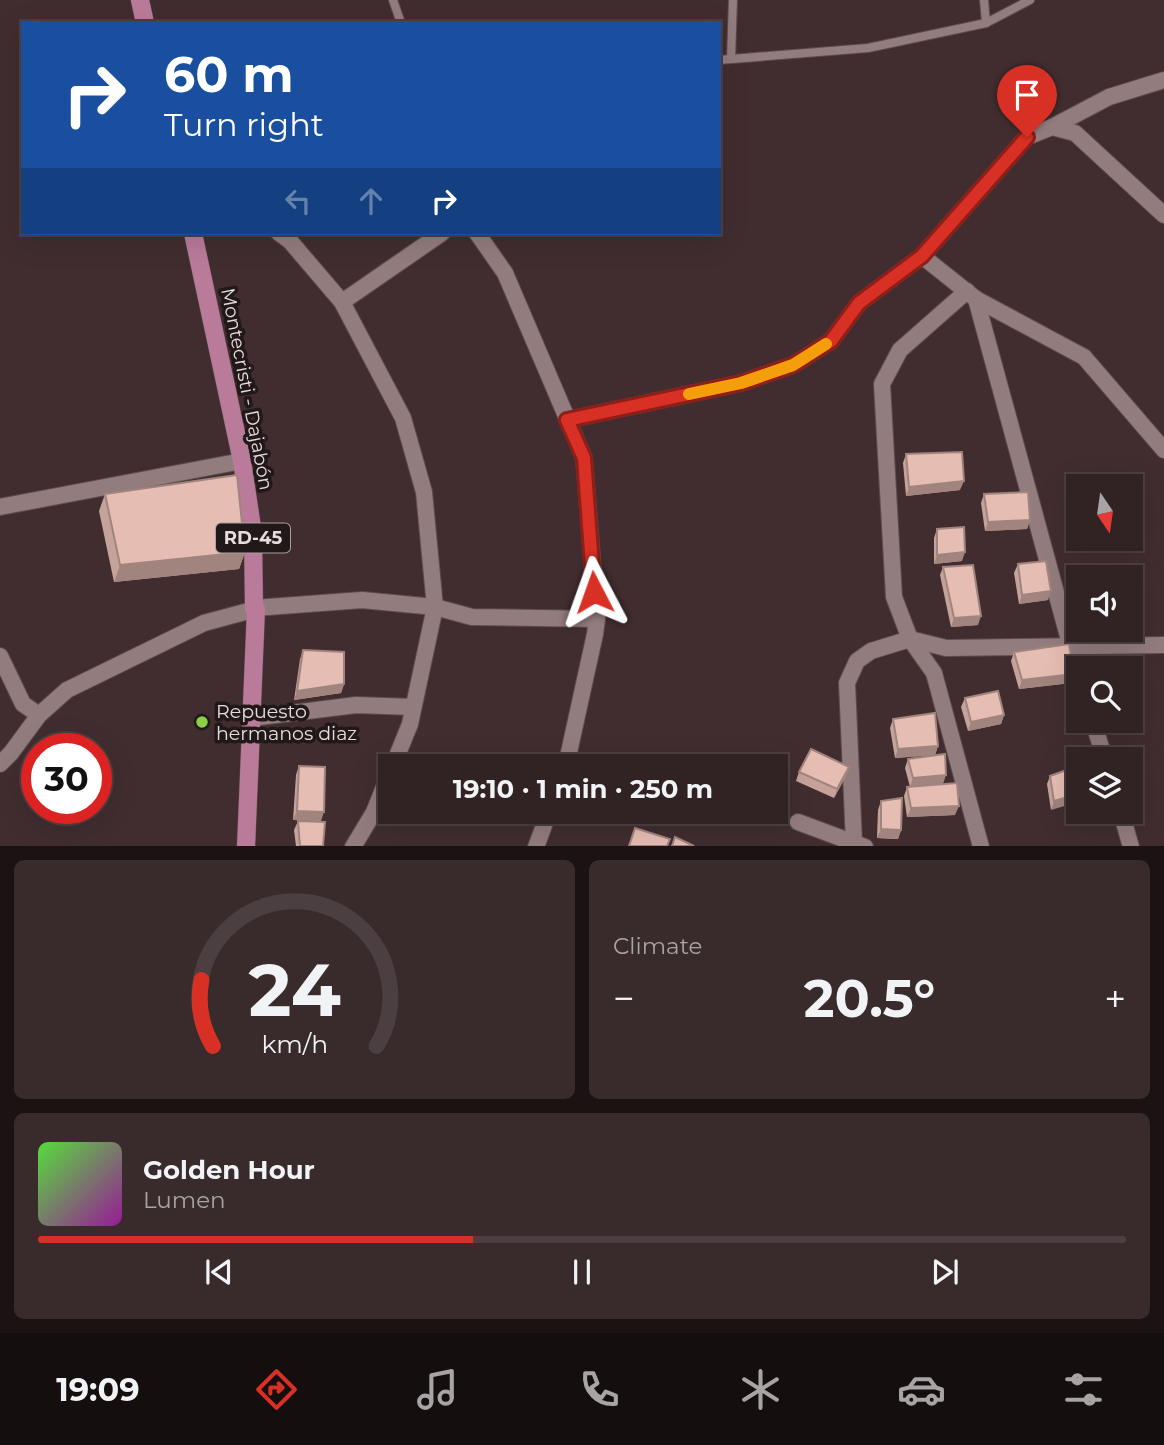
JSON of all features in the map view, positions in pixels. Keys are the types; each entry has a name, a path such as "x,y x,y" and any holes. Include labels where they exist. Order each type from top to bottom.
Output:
{"main road":[{"path":"140,0 145,21"},
{"name":"Montecristi - Dajabón","path":"193,235 242,461 253,534 255,608 246,846"}],"street":[{"path":"567,420 741,383 793,365 831,341 859,303 922,256 1027,137 1109,97 1164,79"},
{"path":"1052,127 1075,132 1164,215"},
{"path":"282,235 290,241 342,302 403,418 424,492 435,607 410,724 398,754"},
{"path":"342,302 439,235"},
{"path":"478,235 505,273 584,458 597,619 570,754"},
{"path":"922,256 971,295 1084,357 1164,450"},
{"path":"971,295 900,350 881,384 894,597 910,639 934,673 981,846"},
{"path":"971,295 1073,656"},
{"path":"0,507 242,461"},
{"path":"0,764 38,715 67,690 204,623 255,608 362,600 435,607 472,617 597,619"},
{"path":"798,821 860,844 847,683 857,661 871,651 910,639 946,648 1164,645"},
{"path":"0,656 23,704 38,715"},
{"path":"252,718 356,705 413,707"},
{"path":"354,846 378,801"},
{"path":"536,846 544,824"},
{"path":"1122,824 1125,845"}],"lane":[{"path":"393,0 400,21"},
{"path":"731,58 733,0"},
{"path":"984,0 986,23"},
{"path":"721,60 867,48 986,23 1030,0"}],"building":[{"path":"962,452 964,481 909,487 906,454"},
{"path":"237,475 245,552 120,565 105,494"},
{"path":"1028,492 1030,520 988,522 984,494"},
{"path":"964,527 965,552 937,555 937,529"},
{"path":"1046,561 1051,591 1022,595 1018,564"},
{"path":"973,565 981,616 954,618 943,567"},
{"path":"1069,644 1071,656 1066,656 1066,675 1022,680 1014,652"},
{"path":"303,650 344,652 344,684 297,691"},
{"path":"998,691 1004,715 971,722 965,698"},
{"path":"935,713 938,746 898,749 893,719"},
{"path":"811,749 849,767 837,789 799,772"},
{"path":"945,754 946,775 913,778 908,759"},
{"path":"299,766 325,767 324,812 297,811"},
{"path":"1066,770 1066,798 1054,801 1050,776"},
{"path":"957,783 959,806 911,808 907,787"},
{"path":"902,798 901,830 881,829 881,801"},
{"path":"298,821 325,822 323,846 300,846"},
{"path":"635,828 670,839 667,846 629,846"},
{"path":"675,837 694,846 672,846"}],"slow traffic":[{"path":"689,394 741,383 793,365 826,344"}],"place":[{"name":"Repuesto hermanos diaz","path":"202,722"}],"route":[{"path":"594,592 584,458 567,420 741,383 793,365 831,341 859,303 922,256 1027,137"}]}
